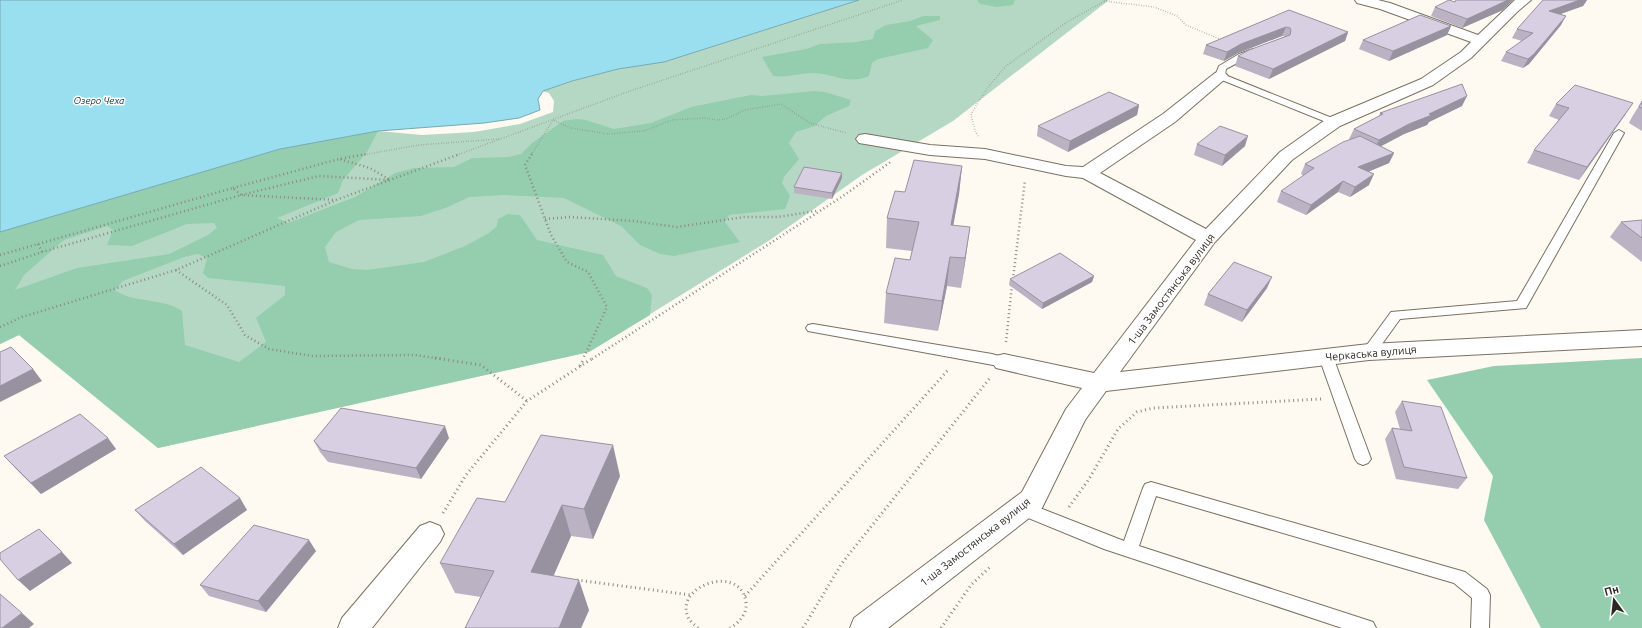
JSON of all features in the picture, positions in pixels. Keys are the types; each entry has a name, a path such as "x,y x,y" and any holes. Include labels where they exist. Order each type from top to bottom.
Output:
{"street":[{"path":"1362,0 1383,3 1480,40"},
{"name":"1-ша Замостянська вулиця","path":"865,628 1032,500 1075,416 1208,238 1286,156 1334,122 1426,82 1466,56 1512,9 1524,0"},
{"path":"1088,173 1169,118 1220,76"},
{"path":"865,139 930,150 985,154 1066,171 1088,173 1208,238"},
{"name":"Черкаська вулиця","path":"1004,362 1100,383 1369,352 1642,338"},
{"path":"353,628 430,534"}],"lane":[{"path":"1265,47 1242,56 1222,68 1220,76 1334,122"},
{"path":"1369,352 1396,315 1521,305 1619,133"},
{"path":"813,328 1004,362"},
{"path":"1326,357 1363,459"},
{"path":"1129,550 1151,488 1459,577 1480,595 1480,628"},
{"path":"1022,508 1129,550 1367,628"}],"path":[{"path":"0,327 22,318 176,270 336,200 630,91 903,0"},
{"path":"1104,2 1154,7 1177,16 1186,25 1252,52"},
{"path":"553,120 571,128 608,134 644,131 672,120 704,118 717,120 726,119 752,108 768,104 781,104 810,123 865,139"},
{"path":"553,120 525,165 551,235 566,262 588,272 607,307 580,366"},
{"path":"968,133 975,131"},
{"path":"0,255 339,159 419,145 503,138"},
{"path":"430,534 466,475 528,401 819,211 912,147"},
{"path":"339,159 370,168 390,180"},
{"path":"0,266 42,252 241,195 319,176 390,180"},
{"path":"233,188 241,195 336,200"},
{"path":"545,219 570,217 633,221 677,227 744,217 778,217 819,211"},
{"path":"38,244 42,252"},
{"path":"176,270 227,305 245,335 269,349 312,356 415,355 481,364 528,401"},
{"path":"745,596 962,354"},
{"path":"803,628 842,562 1004,362"},
{"path":"1059,523 1089,479 1118,429 1137,412 1153,408 1342,398"},
{"path":"576,580 691,595"},
{"path":"698,628 693,624 688,615 687,605 691,595 698,587 708,581 720,580 731,582 739,588 745,596 746,606 743,617 736,625 730,628"}],"green space":[{"path":"859,0 1109,0 953,121 862,175 770,240 589,352 158,448 19,335 0,344 0,232 378,131 422,135 474,132 520,124 553,112 554,101 549,93 542,91 572,81 618,69 664,62"},
{"path":"977,0 1015,0 1013,5 997,7 980,4"},
{"path":"923,16 940,16 940,20 916,26 933,40 928,48 878,59 872,63 869,76 862,78 848,79 814,73 773,76 762,57 806,49 820,44 856,42 873,39 875,31 886,25 910,21"},
{"path":"814,91 825,92 851,100 849,106 826,116 815,126 796,132 789,143 799,159 784,177 782,183 790,196 785,209 729,215 725,222 740,242 674,256 660,254 640,245 621,226 564,198 504,195 469,197 448,207 421,216 359,220 336,232 325,247 329,262 352,269 367,270 424,262 465,246 489,233 497,226 498,219 508,214 520,215 537,240 603,255 616,276 647,288 652,295 650,315 589,352 158,448 19,335 0,344 0,232 280,149 378,131 367,152 343,180 338,193 277,218 288,223 355,197 395,173 415,168 454,167 472,158 508,157 521,154 532,143 563,121 576,119 586,120 614,129 651,123 691,107 751,95 762,96","holes":["214,223 217,228 208,235 169,254 77,268 15,290 24,275 64,240 107,226 113,230 107,245 132,246 187,224","198,254 207,258 203,273 208,278 285,286 285,295 256,318 266,342 239,362 185,345 182,311 166,304 131,297 115,290 123,281 184,257"]},
{"path":"1642,358 1642,628 1541,628 1484,520 1493,476 1427,380 1494,366"}],"water":[{"name":"Озеро Чеха","path":"0,0 859,0 664,62 618,69 572,81 543,91 538,99 540,110 519,118 484,123 378,131 280,149 0,232"}],"building":[{"path":"1449,0 1455,2 1456,0 1508,0 1467,19 1435,7"},
{"path":"1543,0 1580,0 1549,11 1566,16 1528,59 1506,52 1533,33 1517,29"},
{"path":"1289,10 1348,32 1273,69 1238,56 1249,50 1290,35 1290,28 1286,27 1241,44 1227,52 1206,45"},
{"path":"1420,15 1451,26 1393,51 1363,40"},
{"path":"1462,84 1467,96 1429,114 1432,115 1409,124 1379,140 1354,129 1383,114 1380,113"},
{"path":"1575,85 1633,103 1587,167 1534,150 1569,108 1556,104"},
{"path":"1109,92 1139,105 1070,141 1038,126"},
{"path":"1642,101 1642,108 1639,107"},
{"path":"1220,126 1248,136 1225,155 1197,144"},
{"path":"1360,136 1394,153 1358,167 1374,174 1355,187 1343,181 1311,205 1281,191 1314,168 1305,164 1343,142"},
{"path":"914,160 962,166 951,225 970,227 965,258 950,257 942,301 886,293 895,258 910,260 919,222 887,218 895,191 905,192"},
{"path":"804,167 842,173 832,193 794,187"},
{"path":"1642,220 1642,238 1621,222"},
{"path":"1060,253 1094,276 1043,303 1010,279"},
{"path":"1234,262 1272,277 1247,310 1208,294"},
{"path":"11,347 33,369 0,386 0,352"},
{"path":"1402,401 1441,407 1467,478 1404,467 1392,428 1412,431"},
{"path":"341,408 445,426 416,468 322,450 314,441"},
{"path":"80,414 108,438 31,483 4,456"},
{"path":"541,435 613,445 584,509 562,505 531,572 579,580 559,628 465,628 494,571 440,563 477,498 505,502"},
{"path":"201,467 240,498 174,544 135,510"},
{"path":"254,525 309,540 258,601 200,585"},
{"path":"39,529 62,552 18,580 0,559 0,553"},
{"path":"0,594 22,613 2,628 0,628"}]}
